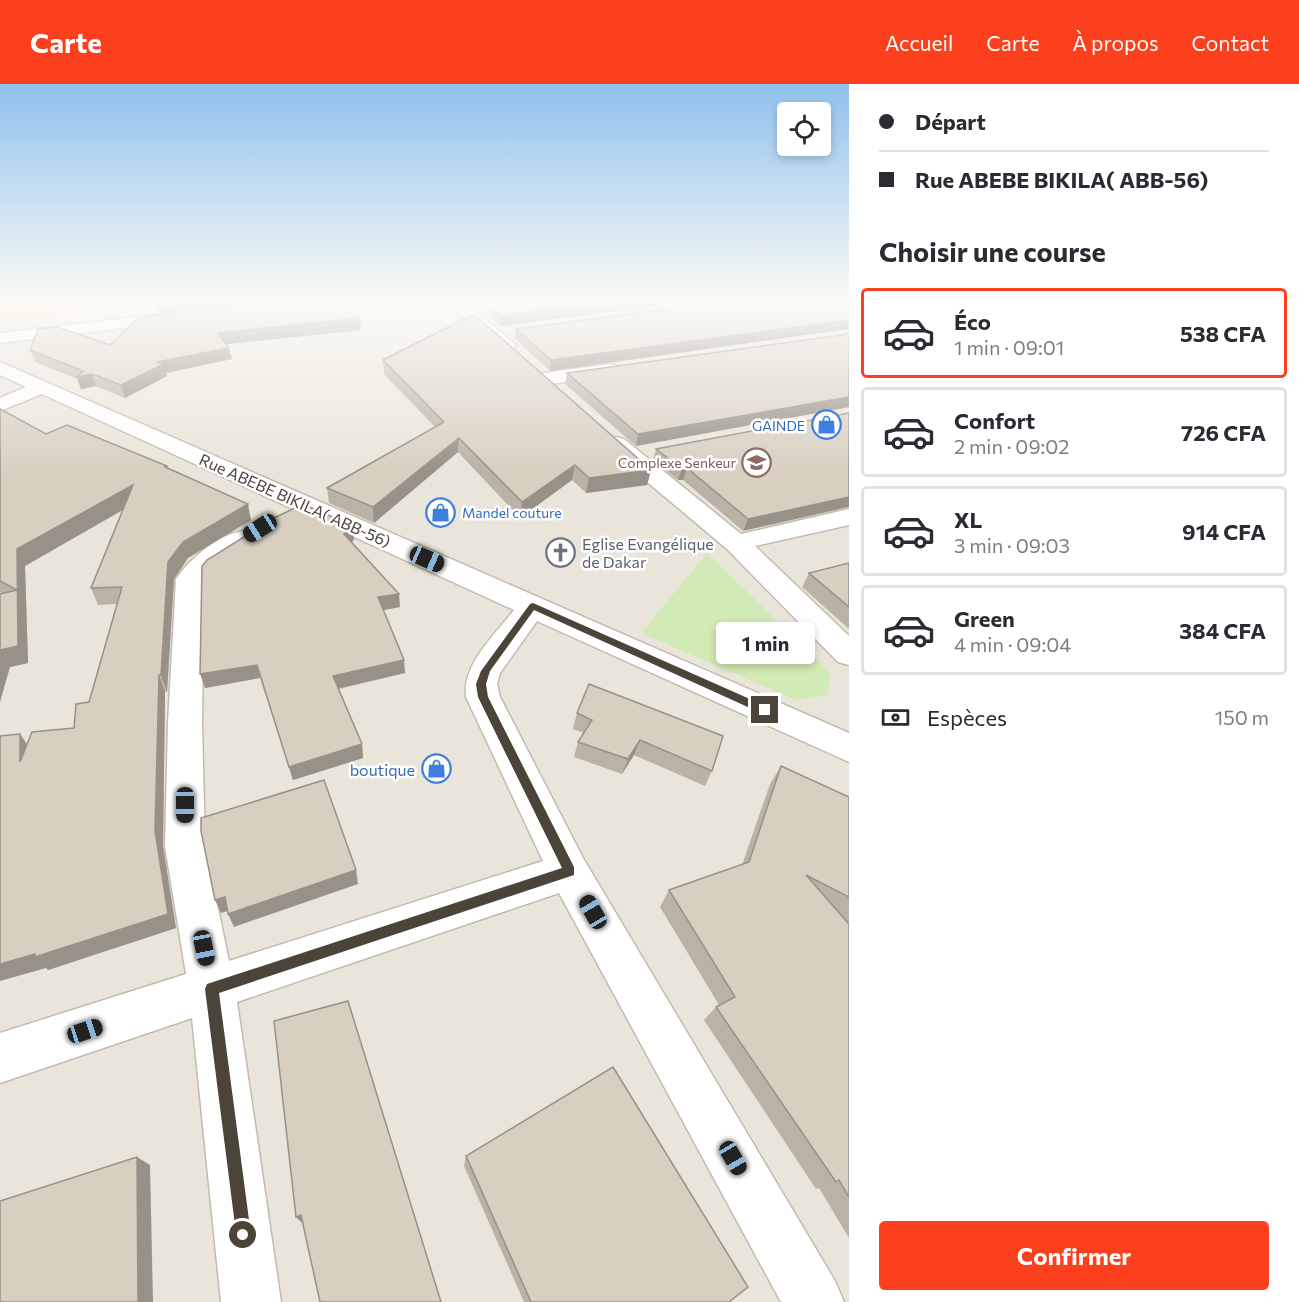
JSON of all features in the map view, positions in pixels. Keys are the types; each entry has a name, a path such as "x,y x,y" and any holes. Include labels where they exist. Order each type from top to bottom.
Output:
{"street":[{"path":"525,358 538,374 622,368"},
{"name":"Rue ABEBE BIKILA( ABB-56)","path":"2,369 849,748"},
{"path":"0,405 41,387"},
{"path":"596,426 736,543 849,654"},
{"path":"630,456 653,452"},
{"path":"251,1302 212,989 185,846 185,723 190,579 199,566 300,503"},
{"path":"736,543 849,517"},
{"path":"533,606 485,671 481,684 483,697 569,871 814,1302"},
{"path":"0,1059 569,871"}],"shaded area":[{"path":"0,358 849,358 849,1302 0,1302"}],"green space":[{"path":"707,553 830,672 828,695 796,700 641,633"}],"building":[{"path":"50,358 178,358 157,362 164,364 121,385 92,374 77,377 83,371"},
{"path":"387,358 524,358 651,470 589,478 575,465 522,502 459,438 373,507 327,488 444,422 383,360"},
{"path":"677,358 849,358 849,397 638,434 567,373"},
{"path":"0,409 46,434 67,425 167,466 165,467 248,504 183,542 168,562 161,675 159,675 155,831 168,914 35,957 35,954 0,964 0,736 20,734 20,762 32,732 74,728 76,704 89,702 122,587 91,588 133,485 17,549 18,646 0,650 0,594 17,590 0,581"},
{"path":"849,413 849,497 748,519 687,468 682,469 656,449"},
{"path":"303,504 353,526 344,534 399,594 378,597 404,660 333,676 362,744 289,767 257,665 200,674 202,566 207,560 274,518"},
{"path":"849,563 849,607 809,573"},
{"path":"589,684 723,736 712,771 640,740 628,759 578,742 592,720 577,713"},
{"path":"781,766 849,797 849,897 806,875 849,924 849,1197 839,1180 836,1182 716,1007 735,997 669,890 749,862"},
{"path":"324,780 356,870 228,914 225,897 215,900 201,831 201,818"},
{"path":"348,1001 441,1302 320,1302 301,1215 296,1217 274,1021"},
{"path":"613,1067 748,1287 729,1302 531,1302 466,1156"},
{"path":"137,1157 138,1302 0,1302 0,1201"}],"place":[{"name":"GAINDE","path":"826,425"},
{"name":"Complexe Senkeur","path":"757,462"},
{"name":"Mandel couture","path":"441,512"},
{"name":"Eglise Evangélique de Dakar","path":"561,552"},
{"name":"boutique","path":"436,769"}],"route":[{"path":"243,1235 212,989 569,871 483,697 481,684 485,671 533,606 765,710"}]}
